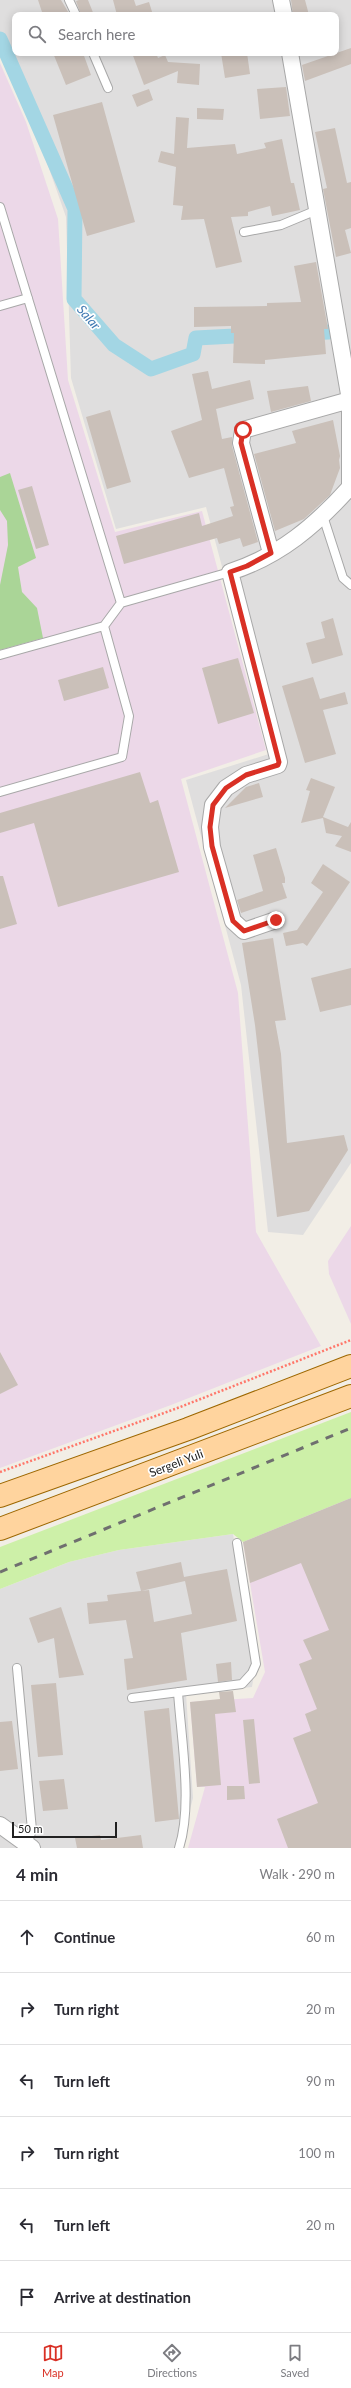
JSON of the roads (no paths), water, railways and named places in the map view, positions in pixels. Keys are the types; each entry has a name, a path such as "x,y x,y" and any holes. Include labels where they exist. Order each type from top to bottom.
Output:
{"main road":[{"path":"0,1496 188,1429 351,1366"},
{"name":"Sergeli Yuli","path":"0,1529 351,1396"}],"street":[{"path":"281,0 283,12"},
{"path":"276,920 244,931 238,928 233,921 212,846 210,827 213,805 226,788 246,775 278,765 279,762 230,572 247,566 271,553 281,550 323,516 350,488 350,400 344,329 317,210 291,56"},
{"path":"271,553 241,443 243,430 350,400"},
{"path":"0,1825 30,1847"}],"lane":[{"path":"70,0 75,12"},
{"path":"94,56 108,88"},
{"path":"0,207 121,603"},
{"path":"244,232 281,226 317,210"},
{"path":"0,306 28,298"},
{"path":"323,516 343,578 351,585"},
{"path":"0,655 104,626 121,603 230,572"},
{"path":"0,792 122,757 129,716 104,626"},
{"path":"132,1698 242,1684 252,1673 256,1664 237,1543"},
{"path":"18,1668 32,1830 30,1847"},
{"path":"178,1692 185,1794 184,1832 179,1848"}],"waterway":[{"name":"Salar","path":"0,39 75,209 74,299 114,345 151,369 193,354 196,338 254,335"},
{"name":"Salar","path":"304,333 329,332"}],"railway":[{"path":"0,1572 351,1428"}]}
